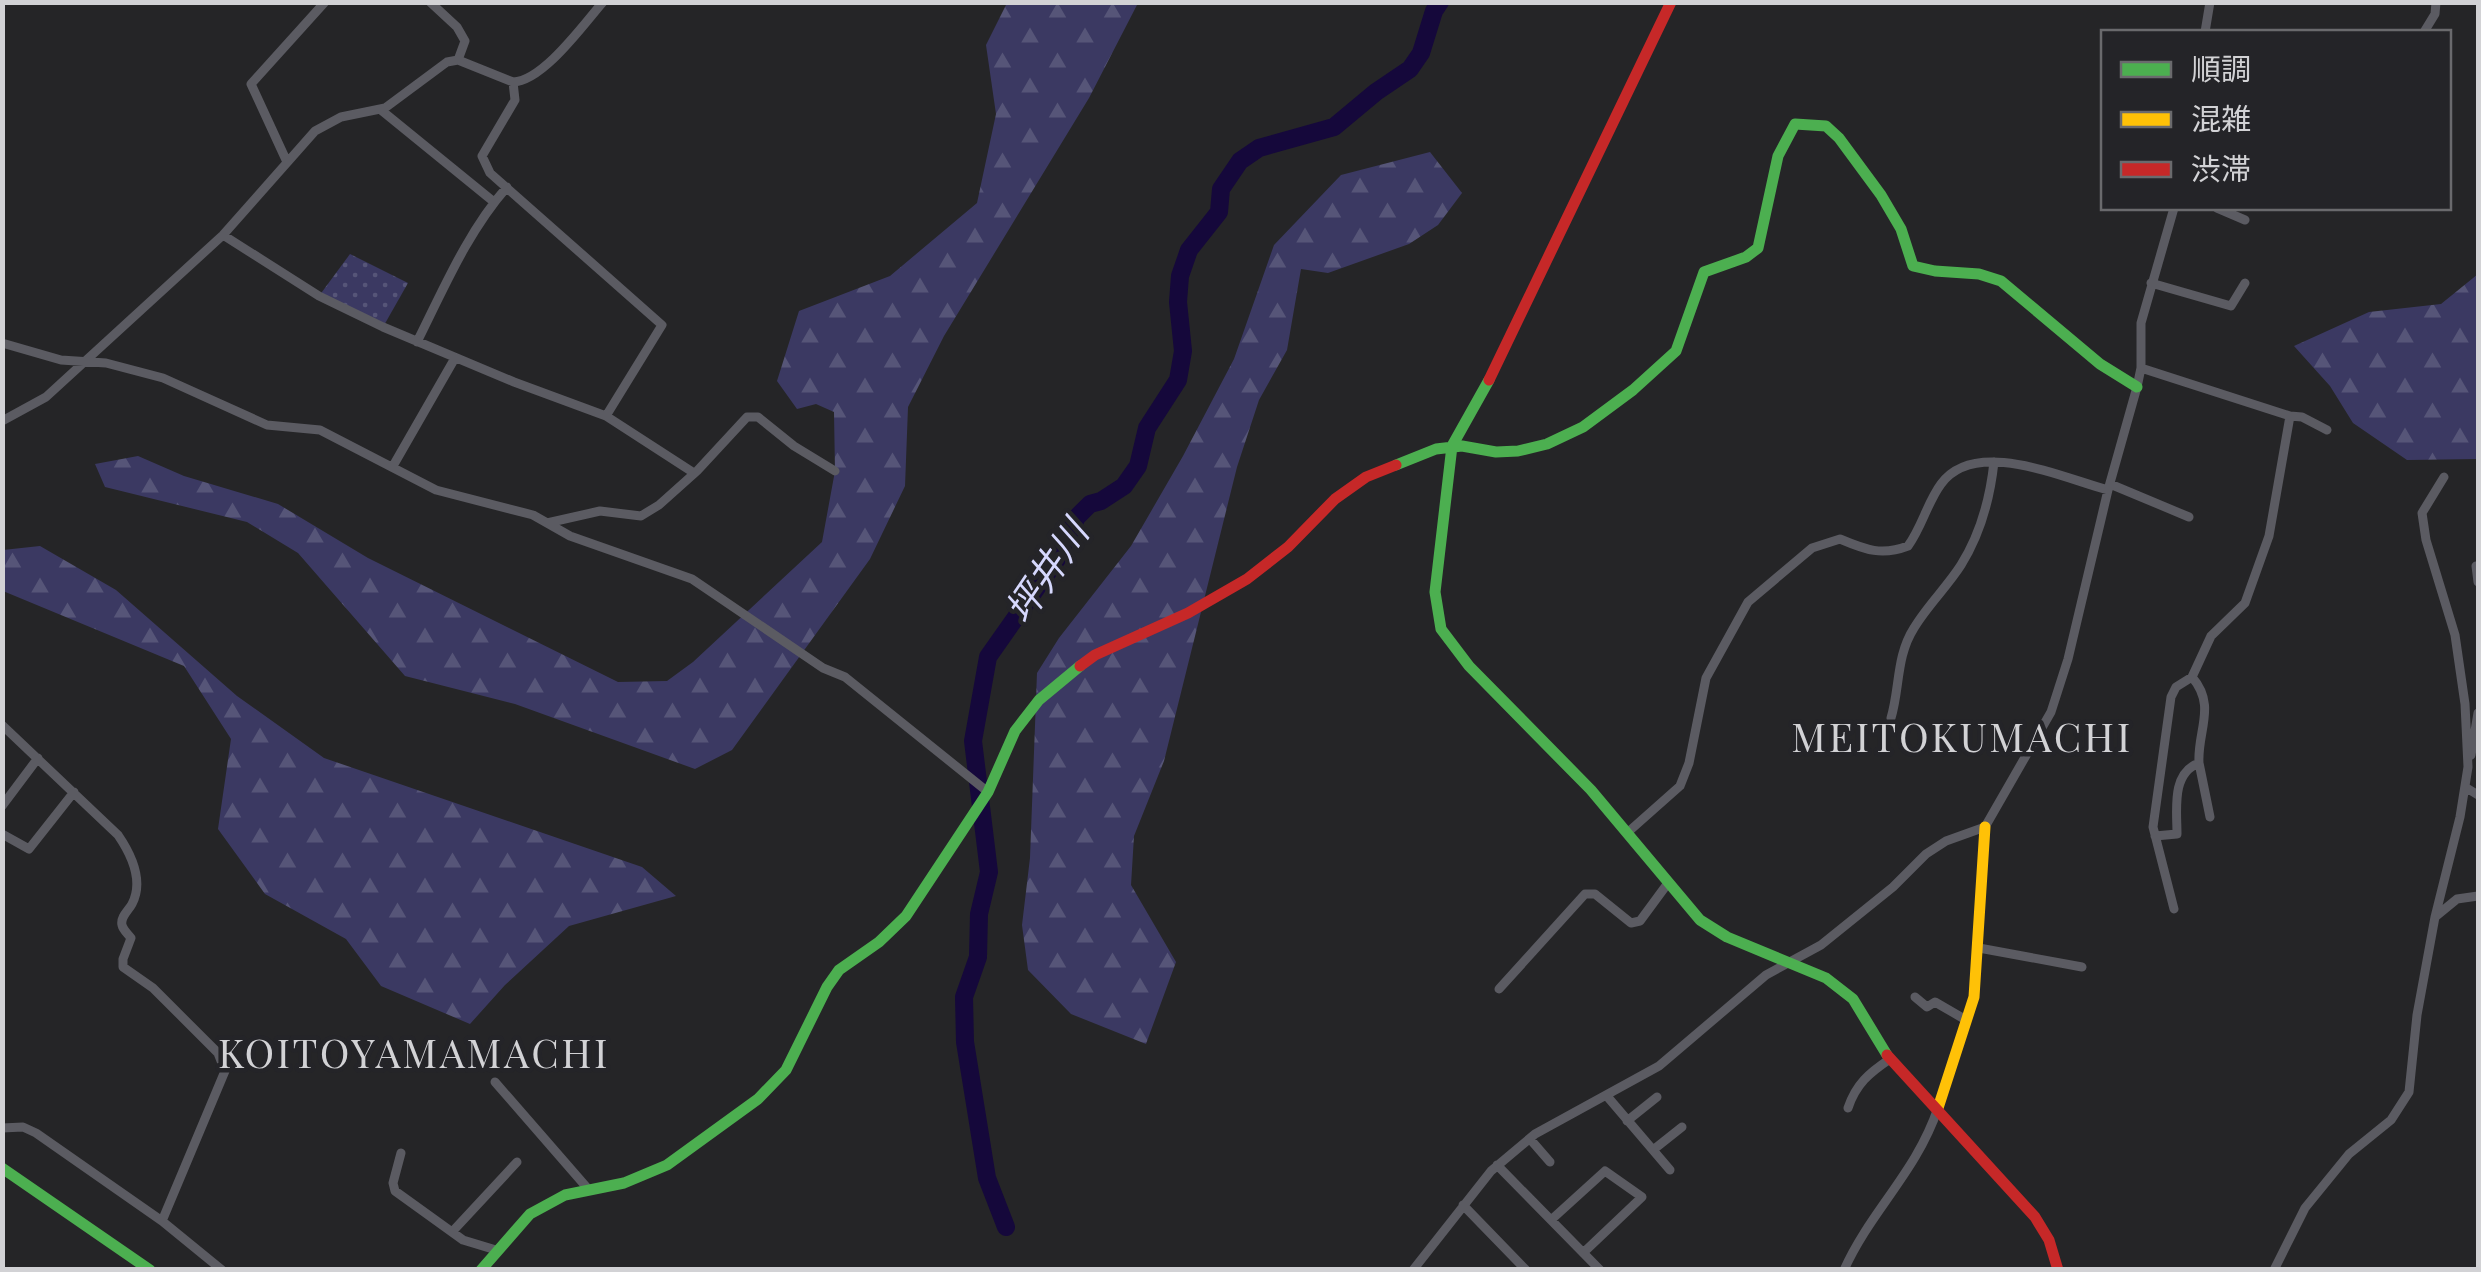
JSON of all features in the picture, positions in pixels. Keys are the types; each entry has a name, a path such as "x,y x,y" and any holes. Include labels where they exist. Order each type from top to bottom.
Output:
{"street":[{"path":"287,162 250,84 325,2"},
{"path":"430,2 457,27 465,41 458,60"},
{"path":"2,421 46,397 223,235 315,131 330,121 381,110 438,67 458,60 512,82 537,74 603,2"},
{"path":"1670,2 1505,352 1452,446 1434,592 1441,628 1469,666 1591,790 1700,920 1727,937 1826,978 1854,999 1890,1059 2035,1218 2058,1270"},
{"path":"2205,30 2210,2"},
{"path":"2425,30 2436,2"},
{"path":"512,82 515,100 482,156 490,173 662,325 606,416"},
{"path":"381,110 494,202"},
{"path":"481,1270 530,1214 565,1195 624,1183 668,1164 758,1099 786,1070 839,970 880,942 906,916 988,792 1015,731 1039,700 1095,655 1188,614 1248,579 1288,547 1335,498 1366,477 1422,452 1452,446 1510,452 1560,439 1614,405 1670,359 1680,343 1704,272 1749,258 1758,248 1778,156 1796,124 1826,126 1839,138 1881,195 1900,229 1913,266 1986,274 2002,280 2100,364 2137,387"},
{"path":"416,342 506,187"},
{"path":"1844,1270 1854,1248 1926,1142 1974,997 1985,827 2051,712 2068,659 2137,387 2141,323 2173,210"},
{"path":"2222,210 2245,220"},
{"path":"223,235 320,296 416,342 606,416 694,473"},
{"path":"2151,283 2231,306 2245,283"},
{"path":"2,343 61,360 106,363 182,384 267,424 320,430 436,490 533,516 570,536 692,579 824,668 845,677 988,792"},
{"path":"393,466 455,358"},
{"path":"2141,368 2290,416 2302,416 2327,430"},
{"path":"547,523 600,511 641,516 660,505 733,429 754,416 835,470"},
{"path":"2174,909 2153,827 2171,698 2176,688 2192,677 2211,636 2245,603 2269,536 2290,416"},
{"path":"1627,833 1680,786 1689,763 1706,678 1748,602 1812,548 1840,539 1887,554 1908,546 1943,482 1972,462 2012,462 2109,487 2188,517"},
{"path":"1891,718 1898,694 1897,671 1912,630 1960,566 1978,533 1990,494 1994,462"},
{"path":"2444,476 2422,514 2426,540 2456,635 2472,770"},
{"path":"2476,566 2478,582"},
{"path":"2192,677 2202,688 2205,701 2199,763 2210,817"},
{"path":"2274,1270 2305,1208 2349,1154 2391,1120 2408,1092 2417,1014 2435,917 2472,770 2478,713"},
{"path":"2,726 118,835 134,867 136,895 121,923 131,938 123,968 153,988 218,1052 224,1064 225,1070 162,1220"},
{"path":"2,806 38,758"},
{"path":"2155,836 2177,834 2178,785 2190,766 2199,763"},
{"path":"2465,787 2478,796"},
{"path":"2,834 29,849 74,792"},
{"path":"1413,1270 1497,1166 1530,1139 1659,1066 1766,975 1821,945 1926,854 1946,841 1985,827"},
{"path":"1499,990 1585,894 1595,894 1631,923 1640,921 1668,884"},
{"path":"2435,917 2457,899 2478,896"},
{"path":"1979,948 2082,966"},
{"path":"1915,997 1927,1007 1935,1002 1966,1020"},
{"path":"1848,1108 1853,1092 1866,1076 1890,1059"},
{"path":"495,1082 588,1190"},
{"path":"1606,1096 1670,1170"},
{"path":"1627,1121 1657,1097"},
{"path":"1653,1150 1682,1126"},
{"path":"2,1128 23,1127 36,1133 162,1220 222,1270"},
{"path":"1530,1139 1550,1162"},
{"path":"401,1154 393,1182 395,1191 463,1240 496,1250"},
{"path":"452,1232 517,1162"},
{"path":"1497,1166 1600,1270"},
{"path":"2,1168 150,1270"},
{"path":"1551,1220 1605,1171 1642,1197 1584,1253"},
{"path":"1464,1205 1526,1270"}],"green space":[{"path":"1007,3 1138,3 1089,98 944,336 908,407 905,486 870,559 732,750 695,769 515,704 405,676 298,553 247,522 105,487 95,464 138,456 184,476 278,504 368,558 618,682 667,681 693,662 822,542 835,471 834,412 816,404 797,409 777,381 799,311 890,276 977,203 996,114 986,45"},
{"path":"1430,152 1462,193 1438,225 1409,244 1328,273 1301,269 1287,350 1259,400 1237,467 1164,761 1134,836 1131,885 1176,962 1146,1044 1071,1014 1028,970 1022,925 1030,858 1037,673 1059,638 1131,546 1183,456 1234,359 1274,245 1341,175"},
{"path":"350,254 408,283 383,327 319,296"},
{"path":"2478,274 2477,459 2407,460 2353,423 2330,386 2294,346 2369,312 2441,304"},
{"path":"40,546 116,590 237,696 324,758 642,867 676,896 569,926 505,985 470,1024 381,986 346,939 265,894 218,829 231,739 184,666 3,591 3,550"}],"waterway":[{"name":"坪井川","path":"1006,1227 987,1178 965,1042 964,997 978,957 979,914 989,872 973,741 988,657 1057,559 1077,517 1090,504 1124,486 1138,466 1147,428 1178,380 1183,351 1178,302 1180,276 1189,250 1219,212 1221,189 1240,161 1259,148 1334,127 1410,69 1421,53 1440,2"}],"traffic: fast":[{"path":"1396,465 1436,449 1462,446 1496,452 1547,444 1583,427 1633,390 1676,351 1704,272 1746,257 1758,248 1778,156 1795,124 1826,126 1839,138 1901,229 1913,266 1979,274 2001,281 2100,364 2137,387"},
{"path":"1489,380 1452,446 1435,592 1441,629 1469,666 1591,790 1700,920 1727,937 1826,978 1853,999 1887,1055"},
{"path":"481,1270 530,1214 565,1195 624,1183 667,1165 758,1099 786,1070 839,970 879,942 906,916 988,792 1015,731 1039,700 1080,666"},
{"path":"2,1168 150,1270"}],"traffic: slow":[{"path":"1938,1108 1974,997 1985,827"}],"traffic: jam":[{"path":"1489,380 1671,2"},
{"path":"1080,666 1247,579 1288,547 1335,499 1366,477 1396,465"},
{"path":"1887,1055 2035,1217 2049,1240 2058,1270"}],"district":[{"name":"MEITOKUMACHI","path":"1962,738"},
{"name":"KOITOYAMAMACHI","path":"414,1054"}]}
